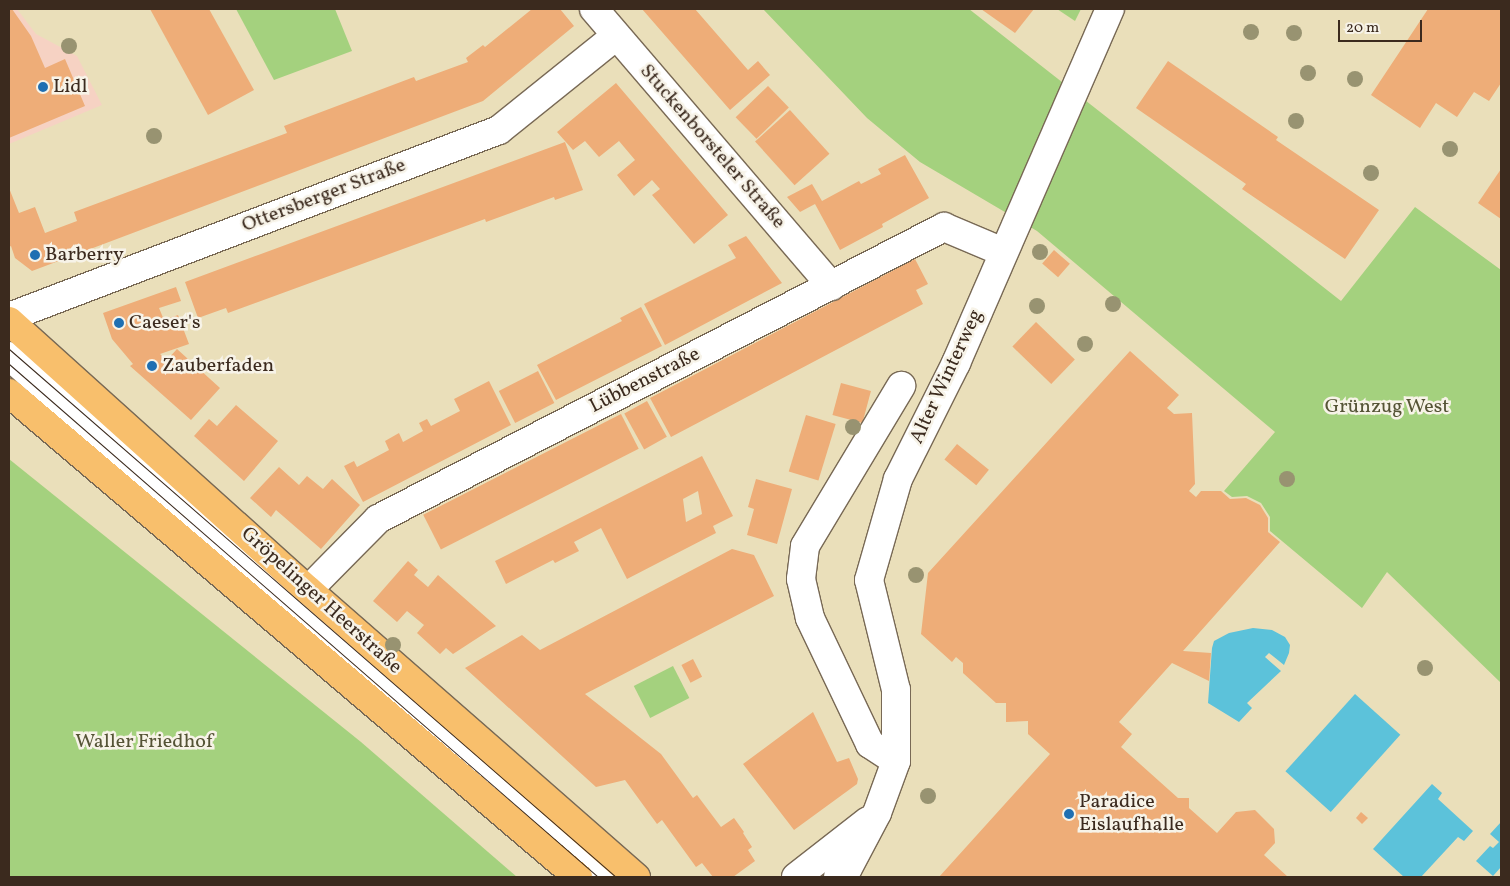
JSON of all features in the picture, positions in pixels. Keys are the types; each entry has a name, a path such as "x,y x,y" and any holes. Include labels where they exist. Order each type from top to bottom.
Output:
{"main road":[{"name":"Gröpelinger Heerstraße","path":"9,319 308,590 636,877"},
{"name":"Gröpelinger Heerstraße","path":"9,393 578,877"}],"street":[{"name":"Stuckenborsteler Straße","path":"594,9 831,286"},
{"name":"Alter Winterweg","path":"838,877 848,868 877,813 896,761 896,690 869,580 898,479 956,363 1110,9"},
{"name":"Ottersberger Straße","path":"9,319 499,130 616,36"},
{"name":"Lübbenstraße","path":"308,590 378,520 944,227 1003,252"},
{"path":"9,356 607,877"},
{"name":"Alter Winterweg","path":"896,761 870,744 810,618 801,579 805,546 901,386"},
{"path":"796,877 877,813"}],"shaded area":[{"name":"Lidl","path":"9,9 17,9 36,34 77,56 102,105 9,144"}],"green space":[{"path":"236,9 335,9 352,51 274,80"},
{"name":"Grünzug West","path":"763,9 969,9 1341,301 1415,207 1501,270 1501,683 1387,572 1362,608 1270,531 1270,517 1261,503 1247,496 1232,497 1224,491 1275,432 1037,231 920,162 867,118"},
{"path":"1057,9 1081,9 1075,21"},
{"name":"Waller Friedhof","path":"9,459 361,742 517,877 9,877"},
{"path":"673,666 689,698 650,718 634,686"}],"water":[{"path":"1253,628 1272,630 1285,637 1290,645 1289,653 1284,665 1269,653 1265,657 1281,671 1247,703 1252,708 1239,722 1208,703 1212,648 1214,641 1229,633"},
{"path":"1355,694 1400,735 1331,812 1285,771"},
{"path":"1432,784 1442,793 1438,799 1473,831 1464,841 1458,837 1421,877 1404,877 1373,849"},
{"path":"1501,822 1501,867 1493,876 1476,861 1490,846 1493,848 1499,842 1490,834"}],"building":[{"name":"Lidl","path":"9,9 12,9 31,36 45,68 65,59 85,106 9,138"},
{"path":"150,9 209,9 254,90 208,115"},
{"path":"532,9 560,9 574,26 483,101 32,271 15,258 11,246 9,247 9,188 19,213 35,207 45,233 77,221 74,212 287,133 284,126 414,77 416,81 468,62 466,58 483,45 485,47"},
{"path":"642,9 695,9 748,70 758,61 770,75 730,110"},
{"path":"981,9 1034,9 1015,33"},
{"path":"1428,9 1501,9 1501,83 1489,101 1474,92 1457,117 1436,103 1420,128 1371,95"},
{"path":"1168,61 1278,137 1276,140 1379,210 1345,259 1242,189 1246,184 1136,108"},
{"path":"616,83 728,215 694,244 652,195 660,189 652,180 634,196 617,175 635,160 619,141 599,157 585,141 573,150 557,132"},
{"path":"768,86 789,108 756,139 736,117"},
{"path":"790,110 829,154 795,185 755,141"},
{"path":"565,142 583,190 555,200 554,197 486,222 485,219 228,313 226,308 198,318 185,282"},
{"path":"905,155 929,198 882,224 883,227 840,250 815,204 800,212 787,197 812,184 822,201 859,181 861,184 881,174 878,169"},
{"path":"1501,169 1501,219 1478,203"},
{"path":"746,236 782,283 665,345 644,304 736,258 728,245"},
{"path":"1054,250 1070,264 1058,277 1042,264"},
{"path":"915,259 928,284 916,290 923,304 671,437 650,398"},
{"path":"176,287 181,301 159,308 164,320 178,315 189,344 160,354 167,360 177,349 220,388 191,420 130,366 133,364 112,339 103,313"},
{"path":"641,307 662,346 556,400 537,365 622,321 620,318"},
{"path":"1036,322 1075,360 1051,384 1012,346"},
{"path":"1130,351 1179,395 1167,408 1174,414 1192,413 1195,484 1189,491 1196,497 1201,491 1221,491 1230,499 1246,498 1260,505 1268,518 1268,532 1280,542 1183,651 1211,653 1209,681 1172,663 1119,722 1132,734 1121,747 1178,798 1189,798 1189,808 1217,833 1236,812 1255,810 1274,829 1275,843 1264,855 1288,877 939,877 1050,754 1028,734 1028,721 1006,722 1006,703 996,703 963,673 963,663 956,657 952,662 921,634 928,573"},
{"path":"538,371 554,403 515,423 499,391"},
{"path":"489,381 511,425 363,502 344,466 354,461 357,467 389,450 385,441 399,433 403,442 423,431 419,423 427,419 431,426 460,411 454,399"},
{"path":"841,383 871,391 862,423 832,415"},
{"path":"647,401 667,437 644,449 624,414"},
{"path":"236,405 278,441 244,481 194,436 209,419 217,426"},
{"path":"621,414 639,449 441,550 423,515"},
{"path":"806,415 836,424 818,480 789,471"},
{"path":"957,444 989,470 976,485 944,460"},
{"path":"702,456 733,516 713,526 716,533 627,579 601,528 574,542 579,551 555,563 553,560 506,584 495,561","holes":["698,491 702,514 686,522 683,499"]},
{"path":"279,467 299,485 307,476 323,489 332,479 360,505 321,549 276,510 271,517 250,498"},
{"path":"756,479 792,489 777,544 747,535 754,509 748,507"},
{"path":"732,549 754,555 774,596 585,694 661,754 693,798 697,795 721,827 734,818 744,832 752,847 748,850 755,861 733,877 713,877 702,863 696,867 662,820 657,824 625,780 596,787 465,668 522,635 540,650"},
{"path":"408,561 418,570 414,575 428,587 438,575 496,626 453,654 446,648 440,654 417,633 424,625 407,611 397,622 373,601"},
{"path":"693,659 702,677 690,683 681,665"},
{"path":"813,712 837,762 849,758 858,779 857,784 794,830 743,764"},
{"path":"1361,812 1368,818 1362,824 1356,818"}],"tram line":[{"path":"9,349 616,877"},
{"path":"9,364 598,877"}],"place":[{"name":"Lidl","path":"43,87"},
{"name":"Barberry","path":"35,255"},
{"name":"Caeser's","path":"119,323"},
{"name":"Zauberfaden","path":"152,366"},
{"name":"Paradice Eislaufhalle","path":"1069,814"}]}
